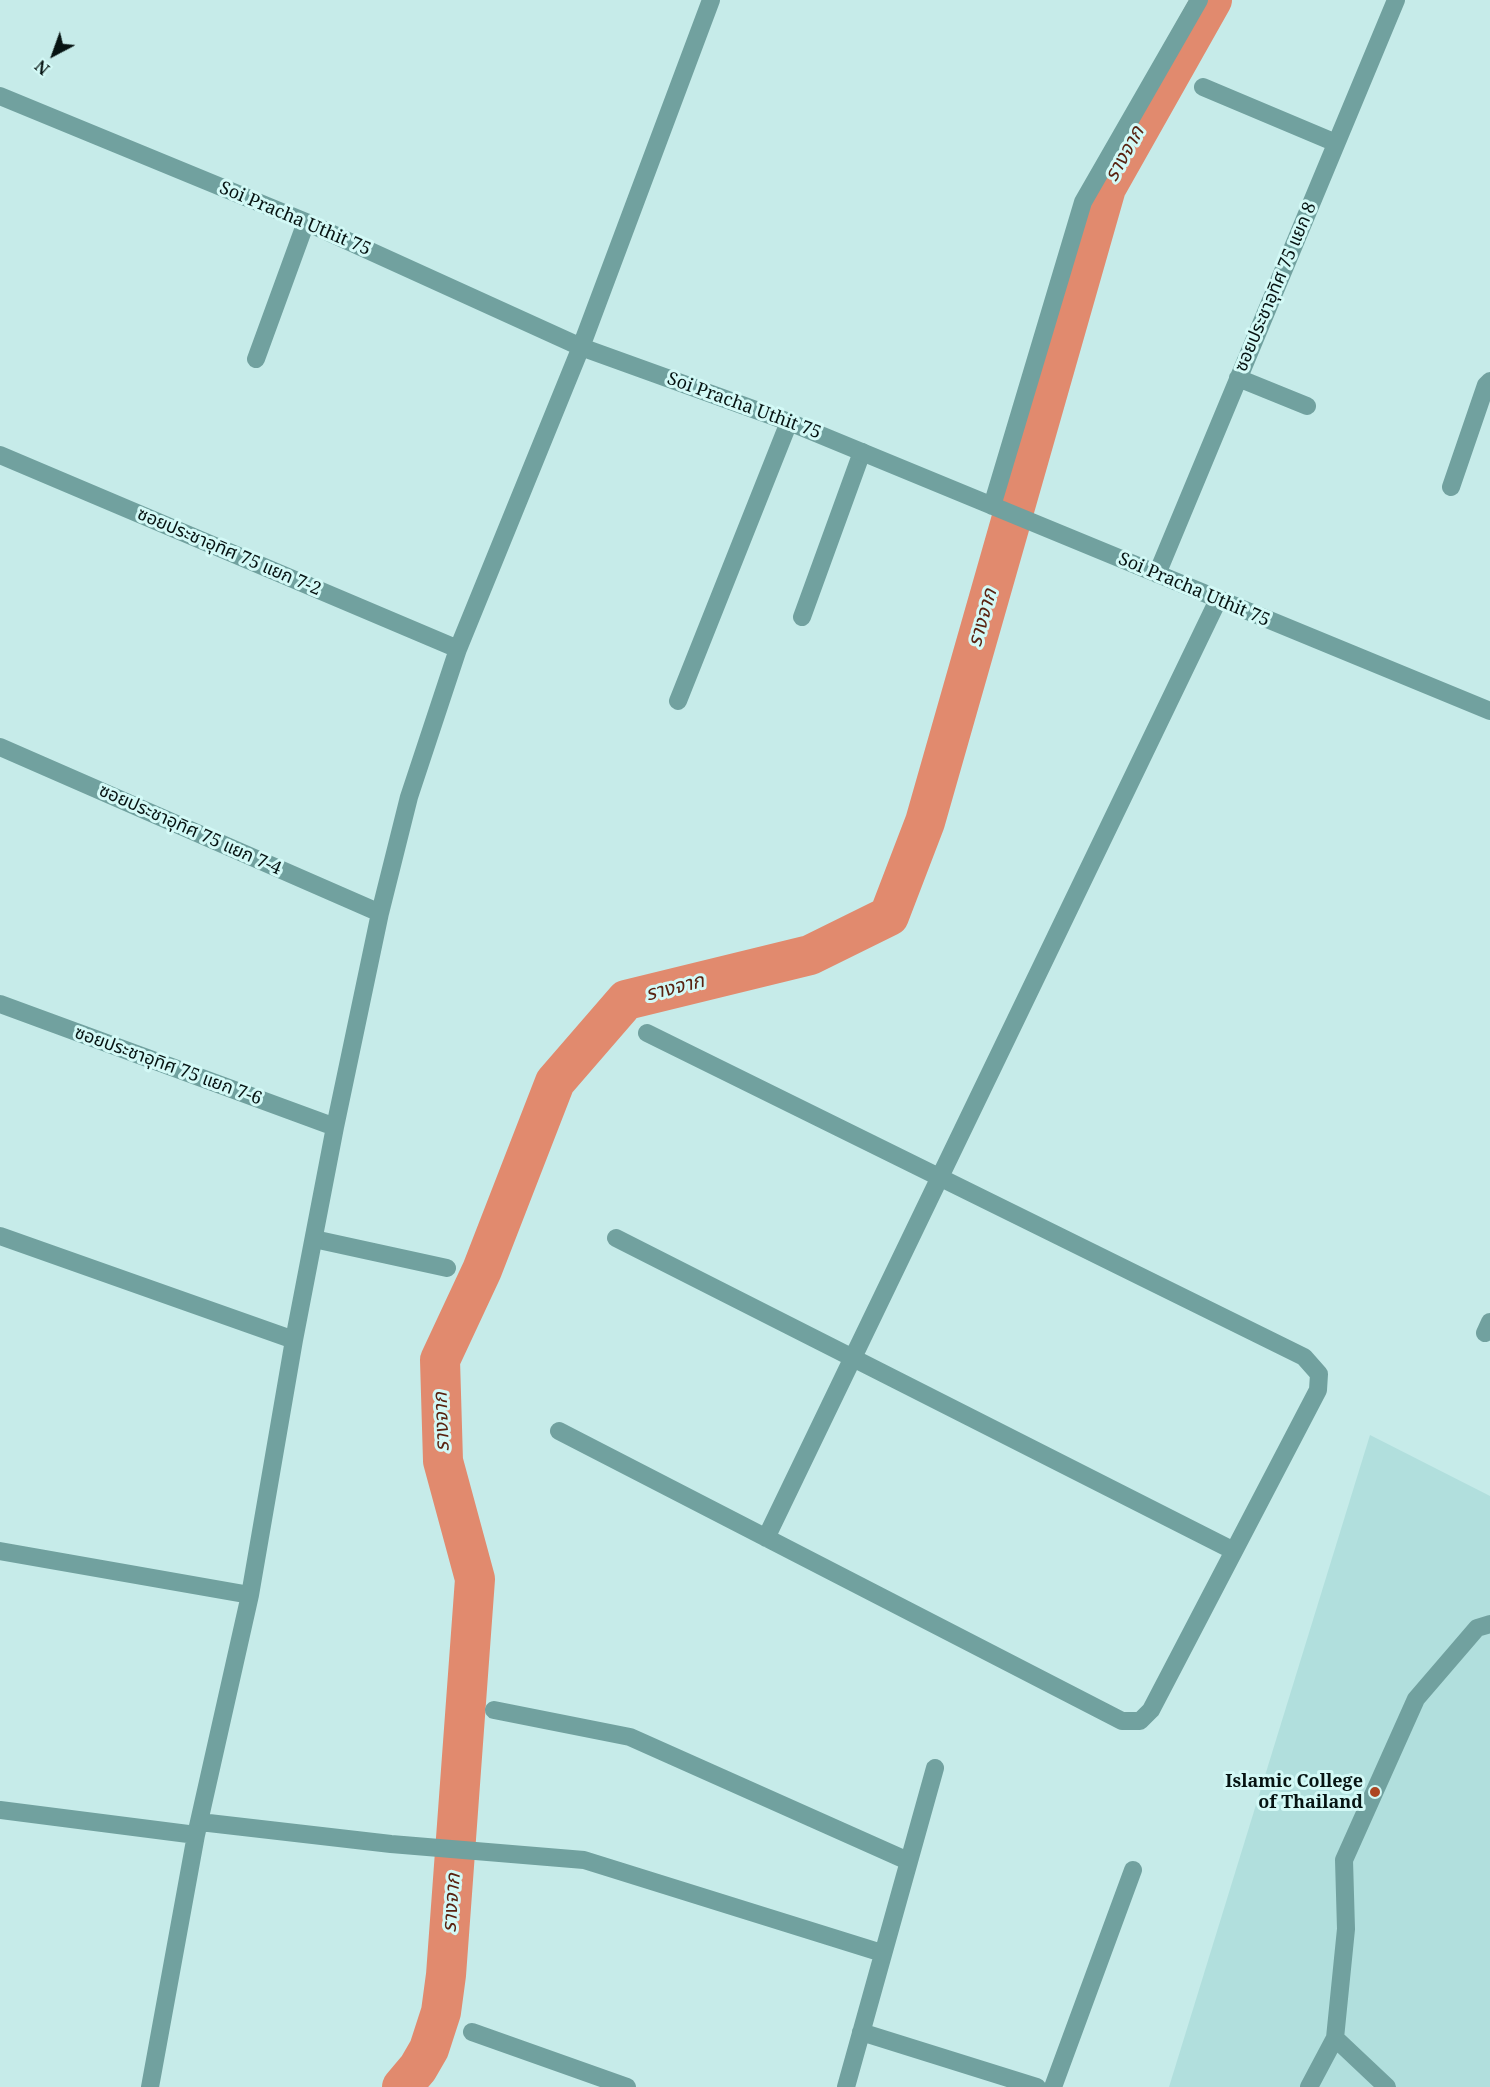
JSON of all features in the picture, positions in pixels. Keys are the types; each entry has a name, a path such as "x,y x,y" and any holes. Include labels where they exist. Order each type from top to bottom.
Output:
{"street":[{"path":"150,2087 198,1828 250,1595 294,1340 335,1127 380,913 409,797 458,649 581,347 711,0"},
{"path":"995,507 1083,202 1199,0"},
{"name":"ซอยประชาอุทิศ 75 แยก 8","path":"1157,574 1396,0"},
{"path":"1203,87 1336,143"},
{"name":"Soi Pracha Uthit 75","path":"0,96 306,222 581,347 789,422 1490,711"},
{"path":"256,358 306,222"},
{"path":"1238,378 1307,406"},
{"path":"1451,487 1486,385 1490,381"},
{"path":"678,701 789,422"},
{"path":"802,617 862,452"},
{"name":"ซอยประชาอุทิศ 75 แยก 7-2","path":"0,455 458,649"},
{"path":"766,1538 1218,600"},
{"name":"ซอยประชาอุทิศ 75 แยก 7-4","path":"0,747 380,913"},
{"name":"ซอยประชาอุทิศ 75 แยก 7-6","path":"0,1004 335,1127"},
{"path":"559,1431 1122,1721 1140,1721 1151,1710 1318,1390 1319,1374 1304,1357 647,1033"},
{"path":"0,1236 294,1340"},
{"path":"616,1238 1234,1551"},
{"path":"315,1239 447,1268"},
{"path":"0,1551 250,1595"},
{"path":"1309,2087 1335,2038 1346,1929 1344,1860 1416,1699 1477,1628 1490,1624"},
{"path":"494,1710 630,1737 908,1861"},
{"path":"846,2087 935,1768"},
{"path":"0,1810 584,1860 882,1953"},
{"path":"1053,2087 1133,1870"},
{"path":"472,2032 627,2087"},
{"path":"861,2032 1037,2087"},
{"path":"1335,2038 1387,2087"}],"shaded area":[{"name":"Islamic College of Thailand","path":"1370,1435 1490,1496 1490,2087 1169,2087"}],"waterway":[{"name":"รางจาก","path":"402,2087 418,2068 429,2049 441,2012 446,1975 475,1579 443,1461 440,1360 482,1270 555,1082 626,1000 810,955 889,916 925,822 1106,188 1212,0"}],"place":[{"name":"Islamic College of Thailand","path":"1375,1792"}]}
